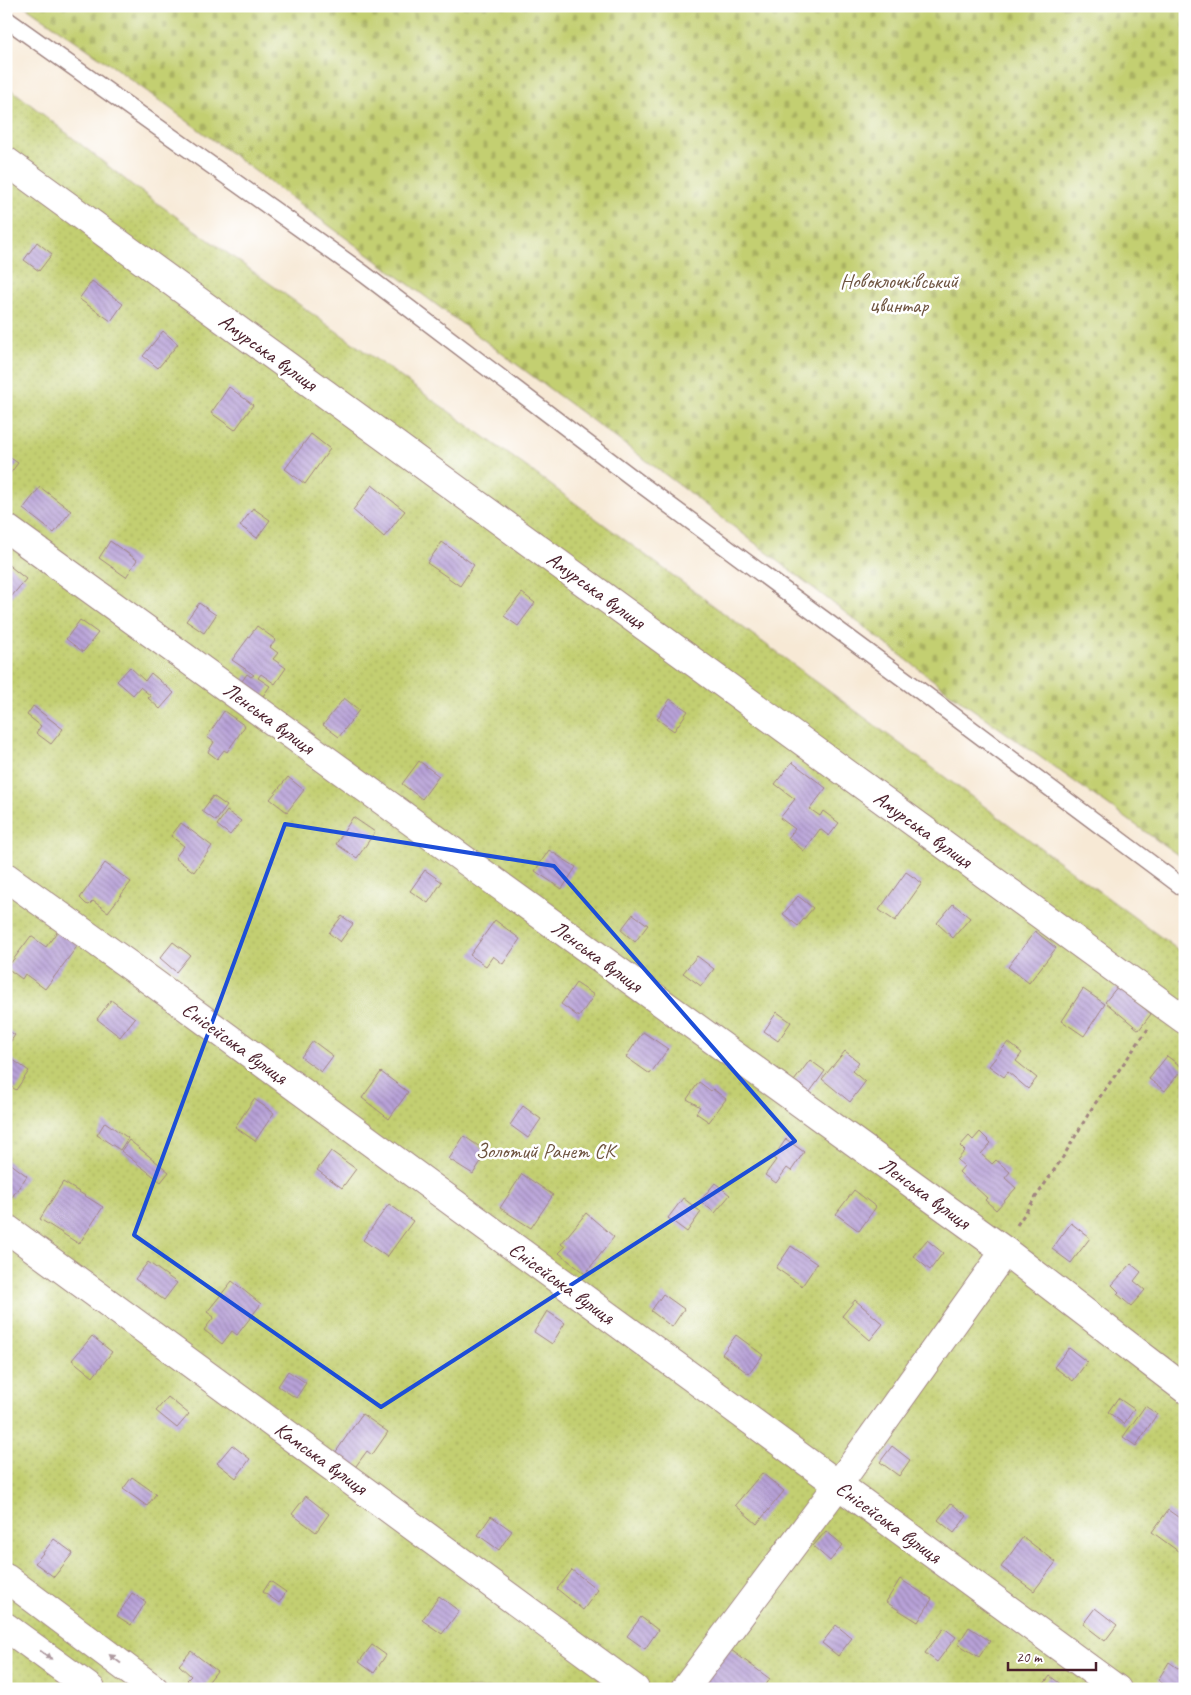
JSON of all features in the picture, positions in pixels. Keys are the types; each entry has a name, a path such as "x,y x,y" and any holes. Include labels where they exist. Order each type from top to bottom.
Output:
{"street":[{"name":"Амурська вулиця","path":"6,161 1175,1013"},
{"name":"Ленська вулиця","path":"6,528 1003,1250 1185,1389"},
{"name":"Єнісейська вулиця","path":"6,878 140,973 1117,1689"},
{"name":"Камська вулиця","path":"6,1228 635,1689"},
{"path":"685,1689 838,1485 1003,1250"},
{"path":"6,1578 154,1689"},
{"path":"6,1626 91,1689"}],"lane":[{"path":"6,19 364,274 650,491 1185,889"}],"path":[{"path":"1003,1250 1092,1108 1175,1013"}],"highlighted area":[{"path":"285,824 554,866 795,1141 381,1407 134,1235"}],"green space":[{"name":"Новоклочківський цвинтар","path":"25,6 1185,6 1185,860 950,693 682,487 118,70"},
{"name":"Золотий Ранет СК","path":"6,85 132,185 525,466 1185,955 1185,1689 6,1689"}],"building":[{"path":"37,242 52,254 39,271 24,260"},
{"path":"92,281 123,304 111,321 79,299"},
{"path":"163,331 178,344 158,368 143,356"},
{"path":"229,387 253,405 235,430 211,413"},
{"path":"311,434 330,449 305,484 285,469"},
{"path":"6,455 18,463 6,479"},
{"path":"372,485 405,511 384,537 353,510"},
{"path":"40,487 71,511 54,533 23,509"},
{"path":"253,508 270,520 257,538 240,526"},
{"path":"110,541 137,560 126,577 99,558"},
{"path":"442,542 474,565 460,586 427,563"},
{"path":"6,563 26,579 6,603"},
{"path":"522,593 535,603 518,626 504,616"},
{"path":"199,603 216,615 204,633 186,621"},
{"path":"80,620 98,633 83,652 66,639"},
{"path":"257,626 276,640 270,647 278,653 273,659 286,668 275,684 261,674 258,678 270,686 261,699 240,684 247,674 251,677 254,675 232,660"},
{"path":"130,667 145,681 151,673 174,693 160,709 148,698 151,696 140,687 133,695 117,681"},
{"path":"344,698 359,710 339,737 323,725"},
{"path":"670,699 688,711 674,731 657,719"},
{"path":"33,706 63,729 51,744 36,733 41,726 27,715"},
{"path":"224,711 245,726 227,752 224,750 217,759 208,752 214,742 207,737"},
{"path":"419,761 439,776 422,799 402,784"},
{"path":"792,762 826,788 810,809 820,816 823,811 839,823 829,836 820,829 804,851 788,838 795,829 780,818 795,799 775,784"},
{"path":"288,777 304,790 287,812 270,799"},
{"path":"213,796 227,806 216,821 202,811"},
{"path":"227,811 241,821 230,835 217,825"},
{"path":"353,817 375,832 357,858 336,844"},
{"path":"181,823 212,846 194,872 175,858 184,846 171,836"},
{"path":"549,850 576,867 562,889 535,871"},
{"path":"105,863 131,882 108,912 93,901 89,905 80,898"},
{"path":"425,870 442,882 428,903 410,891"},
{"path":"906,872 922,883 895,921 879,910"},
{"path":"798,896 813,908 798,926 783,914"},
{"path":"953,904 970,918 953,938 937,923"},
{"path":"633,914 648,925 635,942 621,930"},
{"path":"342,916 353,924 340,942 329,933"},
{"path":"495,920 520,939 503,964 493,956 486,966 470,955"},
{"path":"59,929 79,944 45,989 25,974 22,979 7,968 31,936 46,947"},
{"path":"1035,931 1056,948 1029,983 1008,967"},
{"path":"173,942 190,955 176,972 160,958"},
{"path":"697,956 714,969 701,986 683,973"},
{"path":"576,983 594,995 579,1017 561,1004"},
{"path":"1118,986 1151,1014 1139,1030 1105,1002"},
{"path":"1083,989 1105,1004 1084,1036 1062,1021"},
{"path":"111,1000 135,1018 120,1037 97,1019"},
{"path":"777,1012 791,1022 778,1041 764,1031"},
{"path":"6,1029 15,1035 6,1048"},
{"path":"643,1032 668,1049 650,1074 626,1057"},
{"path":"313,1041 333,1056 321,1072 301,1057"},
{"path":"1008,1042 1022,1053 1016,1061 1037,1078 1028,1089 1008,1072 1004,1077 989,1066"},
{"path":"845,1051 859,1062 852,1071 865,1082 850,1102 822,1079"},
{"path":"6,1055 29,1071 16,1090 6,1083"},
{"path":"1167,1056 1183,1068 1165,1091 1149,1079"},
{"path":"810,1060 825,1071 807,1096 791,1085"},
{"path":"381,1072 408,1092 389,1119 362,1098"},
{"path":"699,1082 711,1091 713,1089 726,1099 709,1122 696,1113 700,1107 687,1099"},
{"path":"254,1099 274,1113 255,1141 235,1127"},
{"path":"523,1106 541,1119 528,1138 510,1125"},
{"path":"105,1122 128,1138 120,1150 97,1135"},
{"path":"980,1132 991,1143 981,1154 992,1164 996,1160 1010,1172 1005,1178 1016,1188 996,1210 985,1200 987,1198 959,1172 964,1166 957,1160 965,1151 960,1146 969,1136 973,1140"},
{"path":"464,1136 487,1152 473,1174 449,1159"},
{"path":"786,1139 804,1152 791,1171 787,1168 776,1183 765,1175 776,1160 773,1158"},
{"path":"129,1140 169,1172 161,1182 121,1151"},
{"path":"331,1151 356,1169 342,1188 317,1170"},
{"path":"6,1160 27,1176 12,1197 6,1193"},
{"path":"522,1174 553,1195 531,1228 500,1208"},
{"path":"63,1182 103,1207 79,1244 40,1219"},
{"path":"715,1183 730,1195 715,1213 700,1201"},
{"path":"854,1190 876,1207 859,1231 836,1214"},
{"path":"683,1198 701,1212 687,1232 668,1218"},
{"path":"389,1204 413,1221 387,1257 363,1240"},
{"path":"586,1213 614,1237 585,1274 559,1253 565,1247 561,1244"},
{"path":"1071,1223 1090,1238 1071,1263 1052,1249"},
{"path":"927,1240 943,1253 930,1270 913,1256"},
{"path":"791,1246 817,1264 802,1286 776,1268"},
{"path":"148,1262 177,1283 164,1300 135,1279"},
{"path":"1131,1264 1141,1272 1134,1281 1145,1290 1131,1306 1117,1294 1119,1292 1112,1285"},
{"path":"232,1281 261,1304 237,1335 232,1331 222,1344 204,1330 214,1317 207,1312"},
{"path":"663,1294 684,1309 672,1327 651,1311"},
{"path":"855,1300 883,1324 870,1340 842,1316"},
{"path":"547,1311 565,1323 552,1344 534,1332"},
{"path":"736,1335 763,1355 749,1374 722,1354"},
{"path":"92,1336 112,1352 93,1377 72,1360"},
{"path":"1069,1348 1087,1362 1073,1381 1054,1367"},
{"path":"288,1371 306,1383 296,1398 278,1386"},
{"path":"168,1397 189,1414 177,1428 156,1411"},
{"path":"1118,1398 1134,1409 1124,1424 1108,1412"},
{"path":"1145,1406 1157,1414 1136,1446 1123,1437"},
{"path":"362,1414 388,1432 372,1455 367,1451 353,1470 333,1456"},
{"path":"232,1445 250,1459 236,1478 217,1463"},
{"path":"892,1446 910,1460 899,1476 880,1462"},
{"path":"762,1473 784,1491 757,1524 735,1505"},
{"path":"132,1477 156,1494 147,1506 123,1489"},
{"path":"306,1496 329,1514 316,1532 292,1514"},
{"path":"951,1503 967,1516 954,1533 938,1520"},
{"path":"1168,1510 1185,1522 1185,1550 1182,1554 1152,1532"},
{"path":"491,1516 512,1531 499,1550 478,1535"},
{"path":"826,1531 843,1545 830,1561 813,1546"},
{"path":"1023,1537 1056,1562 1034,1591 1001,1567"},
{"path":"54,1539 73,1553 54,1577 35,1563"},
{"path":"572,1570 598,1590 583,1610 557,1589"},
{"path":"900,1579 932,1599 918,1622 886,1602"},
{"path":"270,1581 286,1592 279,1603 263,1592"},
{"path":"132,1593 146,1602 131,1625 117,1616"},
{"path":"439,1596 459,1611 442,1634 422,1620"},
{"path":"1095,1608 1117,1625 1105,1641 1083,1624"},
{"path":"641,1617 658,1630 645,1649 627,1636"},
{"path":"836,1625 852,1638 838,1656 822,1643"},
{"path":"969,1627 990,1641 979,1657 958,1644"},
{"path":"944,1628 956,1637 937,1662 925,1653"},
{"path":"372,1645 386,1655 374,1673 359,1662"},
{"path":"727,1647 770,1679 763,1689 695,1689"},
{"path":"191,1651 217,1671 203,1689 197,1689 187,1680 191,1676 179,1665"},
{"path":"1169,1662 1185,1673 1185,1689 1171,1689 1158,1680"},
{"path":"1050,1676 1067,1689 1040,1689"}]}
